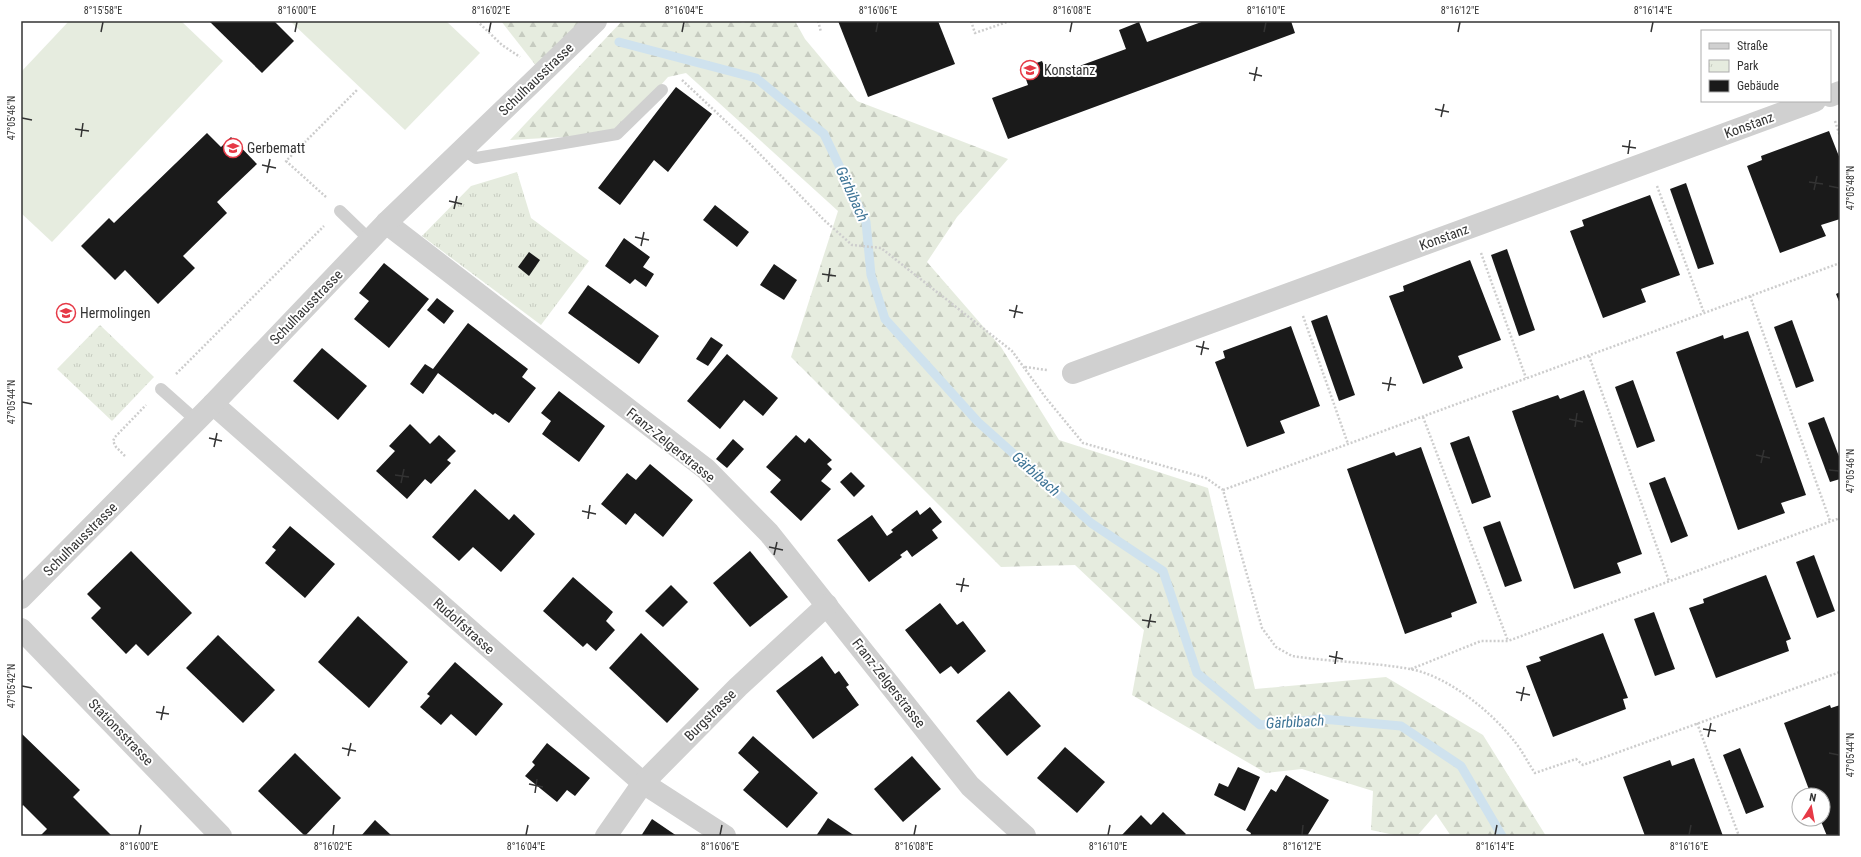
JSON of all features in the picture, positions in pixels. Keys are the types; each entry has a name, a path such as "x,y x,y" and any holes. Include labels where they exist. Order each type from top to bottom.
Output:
{"street":[{"name":"Schulhausstrasse","path":"21,598 197,421 386,223 596,21"},
{"name":"Konstanz","path":"1073,373 1812,102"},
{"name":"Franz-Zelgerstrasse","path":"386,223 706,469 769,533 970,786 1025,836"},
{"name":"Rudolfstrasse","path":"213,404 642,783 725,836"},
{"name":"Burgstrasse","path":"606,836 642,783 738,687 827,605"},
{"name":"Stationsstrasse","path":"21,629 221,836"}],"lane":[{"path":"463,149 476,158 617,134 662,90"},
{"path":"340,211 370,240"},
{"path":"161,389 197,421"}],"path":[{"path":"477,21 502,45 541,74"},
{"path":"818,21 821,32"},
{"path":"971,21 975,33 1010,21"},
{"path":"662,90 671,80 683,80 852,245 881,248 1012,351 1046,398 1083,443 1206,478 1223,490 1262,628 1276,647 1292,656 1411,669 1440,679 1472,701 1498,722 1516,743 1535,773 1576,759 1583,764 1840,672"},
{"path":"126,457 116,447 113,441 115,437 161,389 340,211 286,160 357,90"},
{"path":"1656,183 1704,313"},
{"path":"1478,246 1526,378"},
{"path":"1223,490 1840,263"},
{"path":"1750,296 1830,521"},
{"path":"1301,311 1348,444"},
{"path":"1589,355 1669,581"},
{"path":"1423,417 1508,641"},
{"path":"1411,669 1481,641 1508,641 1840,518"},
{"path":"1697,723 1739,836"}],"green space":[{"path":"69,21 181,21 223,61 52,242 21,213 21,72"},
{"path":"290,21 446,21 480,53 405,130"},
{"path":"501,21 585,21 541,72"},
{"path":"622,21 738,21 743,23 748,21 795,21 805,39 857,101 1008,159 957,217 927,262 1001,347 1059,440 1208,488 1255,689 1386,677 1483,735 1546,836 1451,836 1436,814 1417,836 1399,836 1371,830 1373,791 1302,769 1266,773 1132,695 1144,630 1075,565 1001,567 791,357 838,211 686,73 668,77 617,134 510,140"},
{"path":"517,172 531,218 589,261 541,325 422,236 471,186"},
{"path":"100,325 154,377 112,421 57,369"}],"building":[{"path":"209,21 274,21 294,41 262,73"},
{"path":"838,21 938,21 955,64 868,97"},
{"path":"1204,21 1291,21 1295,33 1008,139 992,98 1028,85 1022,68 1042,61 1049,77 1126,49 1119,30 1139,22 1147,42"},
{"path":"676,87 712,114 668,172 654,160 620,205 598,188"},
{"path":"1829,131 1840,159 1840,219 1821,225 1826,236 1780,253 1747,166 1762,160 1761,156"},
{"path":"207,133 221,147 231,137 257,164 217,202 227,213 183,256 195,268 158,304 125,270 115,280 81,246 109,218 114,223"},
{"path":"1686,183 1714,264 1698,269 1670,189"},
{"path":"1650,195 1680,275 1641,289 1646,302 1603,318 1570,231 1584,226 1582,220"},
{"path":"715,205 749,232 737,247 703,220"},
{"path":"624,238 650,257 643,267 654,274 646,287 635,279 630,284 605,266"},
{"path":"1507,249 1535,330 1519,336 1491,255"},
{"path":"529,252 540,260 529,276 518,267"},
{"path":"1470,260 1501,340 1458,356 1463,368 1423,384 1389,296 1404,291 1403,286"},
{"path":"384,263 429,299 389,348 354,319 369,301 359,293"},
{"path":"774,264 797,280 784,300 760,285"},
{"path":"588,285 659,336 639,364 568,313"},
{"path":"1840,292 1840,304 1836,294"},
{"path":"437,298 454,311 444,324 427,310"},
{"path":"1327,315 1355,395 1339,401 1311,321"},
{"path":"1792,320 1814,381 1796,388 1774,327"},
{"path":"468,323 528,369 522,377 536,388 509,423 495,413 493,415 438,373 423,394 410,384 425,364 433,369"},
{"path":"1291,326 1320,406 1280,421 1285,433 1247,447 1215,362 1225,358 1223,351"},
{"path":"1748,331 1806,495 1781,503 1785,513 1738,530 1676,352 1723,335 1724,339"},
{"path":"711,337 723,345 708,366 696,359"},
{"path":"322,348 367,386 338,420 293,381"},
{"path":"727,354 778,398 763,416 744,400 720,429 687,401"},
{"path":"1633,380 1655,441 1637,448 1615,387"},
{"path":"1584,390 1642,554 1617,563 1621,573 1574,589 1512,411 1558,395 1560,399"},
{"path":"559,391 605,426 579,462 542,434 551,421 541,413"},
{"path":"1824,417 1840,459 1840,479 1830,482 1808,423"},
{"path":"410,424 430,444 439,435 456,451 447,460 451,463 431,484 425,479 407,499 376,471 395,451 389,446"},
{"path":"796,435 805,443 809,438 832,460 827,464 832,469 821,481 831,489 801,521 770,492 781,480 766,467"},
{"path":"1469,436 1491,497 1472,504 1450,443"},
{"path":"733,439 744,449 727,468 716,459"},
{"path":"1421,447 1477,603 1451,613 1452,617 1405,634 1347,469 1394,452 1396,456"},
{"path":"650,464 693,500 663,537 635,513 626,525 601,504 627,473 636,480"},
{"path":"851,472 865,486 854,497 840,482"},
{"path":"1665,477 1688,536 1671,543 1649,483"},
{"path":"475,489 509,520 514,514 535,534 501,572 473,547 459,561 432,537"},
{"path":"930,507 942,522 932,530 938,538 912,557 907,550 900,555 902,557 869,582 837,540 872,515 887,536 893,532 891,530 917,510 920,515"},
{"path":"1500,521 1522,581 1505,587 1483,527"},
{"path":"290,526 335,564 305,598 265,563 276,550 272,547"},
{"path":"131,551 192,613 148,656 136,644 126,654 91,618 101,608 87,594"},
{"path":"750,551 788,597 750,627 713,583"},
{"path":"1814,555 1835,611 1817,618 1796,562"},
{"path":"1766,575 1791,639 1786,641 1789,651 1716,678 1689,608 1704,603 1703,599"},
{"path":"573,577 613,612 606,621 615,630 596,651 587,643 583,647 543,611"},
{"path":"671,585 688,602 663,627 645,611"},
{"path":"940,603 957,625 963,621 986,651 958,674 951,666 940,674 905,630"},
{"path":"1654,612 1675,669 1655,676 1634,619"},
{"path":"358,616 408,662 369,708 318,662"},
{"path":"641,633 699,689 667,723 609,668"},
{"path":"1603,633 1628,698 1623,699 1626,709 1553,737 1526,666 1541,661 1539,657"},
{"path":"218,635 275,690 243,723 186,668"},
{"path":"822,656 835,674 839,671 849,685 846,687 859,705 813,739 776,691"},
{"path":"455,662 503,704 476,736 451,714 441,725 420,707 430,696 427,694"},
{"path":"1009,691 1041,726 1007,756 976,721"},
{"path":"1830,705 1831,708 1840,705 1840,836 1827,836 1823,827 1831,827 1831,787 1808,787 1784,723"},
{"path":"21,733 80,790 73,797 111,835 110,836 41,835 47,829 23,805 21,807"},
{"path":"753,736 818,793 787,828 743,790 759,772 738,753"},
{"path":"547,743 590,778 575,796 567,790 557,802 525,776 535,765 532,762"},
{"path":"1065,747 1105,782 1077,813 1037,778"},
{"path":"1740,748 1764,807 1746,814 1723,755"},
{"path":"295,753 341,798 305,836 258,791"},
{"path":"912,756 941,789 903,822 874,789"},
{"path":"1694,758 1723,836 1645,836 1623,777 1670,760 1672,766"},
{"path":"1238,767 1260,777 1245,811 1214,795 1219,783 1228,787"},
{"path":"1286,775 1329,800 1307,836 1250,836 1251,833 1246,830 1271,789 1276,792"},
{"path":"1163,812 1186,834 1184,836 1121,836 1141,815 1151,825"},
{"path":"828,818 855,836 816,836"},
{"path":"652,819 677,836 641,836"},
{"path":"375,820 392,836 361,836"}],"waterway":[{"name":"Gärbibach","path":"619,42 756,78 824,134 866,222 871,275 885,319 978,422 1091,523 1163,571 1197,673 1260,725 1322,719 1401,726 1461,766 1502,836"}],"place":[{"name":"Konstanz","path":"1030,70"},
{"name":"Gerbematt","path":"233,148"},
{"name":"Hermolingen","path":"66,313"}]}
